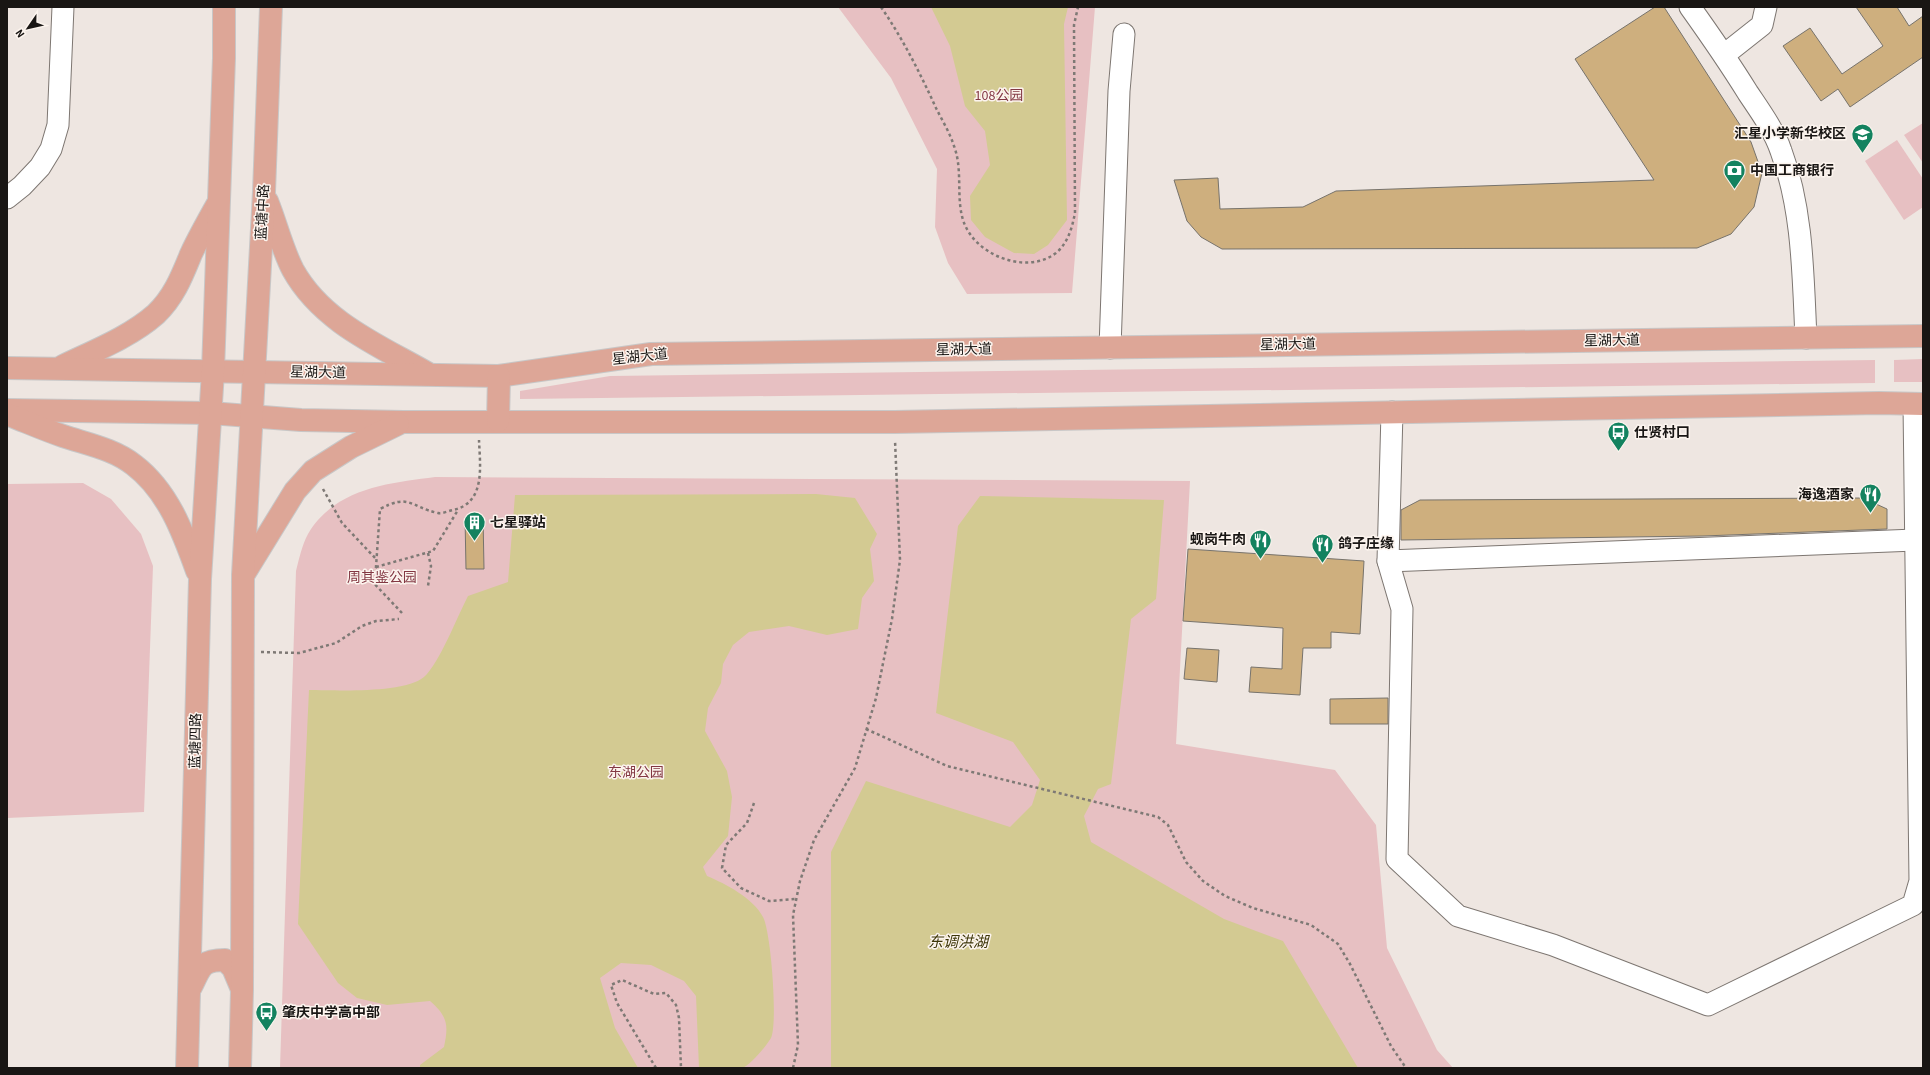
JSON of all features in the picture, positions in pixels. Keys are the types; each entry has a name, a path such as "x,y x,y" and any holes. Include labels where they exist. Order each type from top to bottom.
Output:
{"main road":[{"path":"210,413 213,371 224,58 224,7"},
{"name":"蓝塘中路","path":"252,416 264,192 271,7"},
{"path":"264,192 293,269 306,289 322,307 332,317 356,333 428,374"},
{"path":"59,368 109,344 156,314 182,278 191,254 219,201"},
{"name":"星湖大道","path":"7,368 499,376 650,354 1923,336"},
{"path":"488,422 499,376"},
{"path":"7,410 210,413 301,420 403,422 895,422 1879,403 1919,404"},
{"name":"蓝塘四路","path":"187,1068 200,579 210,413"},
{"path":"7,414 112,453 133,464 149,478 167,502 183,531 200,579"},
{"path":"240,1068 242,990 243,575 252,416"},
{"path":"243,575 295,491 313,471 351,447 403,422"},
{"path":"189,990 202,964 211,960 225,960 233,968 242,990"}],"street":[{"path":"7,198 22,186 40,167 51,149 58,124 63,7"},
{"path":"1690,7 1720,49 1767,122 1781,150 1791,184 1798,220 1806,338"},
{"path":"1705,7 1709,27 1720,49"},
{"path":"1720,49 1762,25 1766,7"},
{"path":"1110,348 1119,91 1124,34"},
{"path":"1392,412 1388,561 1402,609 1397,859 1458,916 1553,945 1708,1005 1913,905 1920,881 1915,540 1919,404"},
{"path":"1388,561 1915,540"}],"path":[{"path":"881,7 919,70 955,146 960,171 960,214 970,234 984,250 1002,258 1022,262 1039,262 1056,253 1070,234 1075,213 1074,25 1078,7"},
{"path":"402,614 369,578 376,567 380,509 392,503 403,500 440,513 458,509 470,502 479,488 480,470 488,422"},
{"path":"793,1068 798,1045 793,915 796,899 814,840 855,768 876,698 890,626 900,560 895,422"},
{"path":"313,471 342,523 377,560"},
{"path":"376,567 433,551 458,509"},
{"path":"428,553 431,566 428,586"},
{"path":"243,652 300,652 336,643 362,626 376,621 399,619"},
{"path":"866,729 947,766 1158,817 1168,826 1186,862 1203,881 1225,896 1253,908 1311,925 1338,944 1350,964 1391,1046 1406,1068"},
{"path":"754,803 747,823 726,845 722,868 741,888 769,901 796,899"},
{"path":"656,1068 618,1003 611,985 622,980 654,994 666,993 676,1005 679,1018 681,1068"}],"green space":[{"name":"108公园","path":"838,7 1095,7 1072,293 967,294 948,263 935,227 937,169 891,78"},
{"path":"1923,123 1923,163 1904,135"},
{"path":"1897,140 1923,179 1923,207 1904,220 1865,161"},
{"path":"1923,359 1923,382 1894,382 1894,360"},
{"path":"1875,360 1875,383 520,399 520,391 610,376"},
{"name":"东湖公园","path":"435,477 1190,481 1176,744 1335,770 1376,825 1387,948 1437,1050 1453,1068 280,1068 296,571 308,534 319,519 333,507 348,497 364,490 400,482"},
{"path":"83,483 111,499 141,534 153,566 144,812 7,818 7,484"}],"water":[{"path":"931,7 1068,7 1064,24 1067,220 1048,245 1034,254 1014,253 985,237 971,220 970,196 990,165 985,131 965,106 950,46"},
{"path":"816,494 855,498 877,534 870,549 874,581 862,598 858,629 827,635 789,626 749,632 733,645 723,664 721,683 708,708 705,731 727,771 732,797 728,836 703,867 707,876 738,892 759,910 763,917 769,940 774,997 773,1029 769,1041 754,1059 742,1068 699,1068 696,996 684,981 651,965 621,963 600,978 615,1028 638,1068 420,1068 420,1065 444,1047 446,1026 443,1016 436,1006 430,1001 387,1005 357,998 338,983 298,924 309,690 386,689 414,682 424,677 430,671 442,651 468,596 508,582 515,495"},
{"name":"东调洪湖","path":"980,496 1164,500 1156,599 1131,619 1111,784 1098,789 1084,816 1091,842 1224,919 1283,941 1358,1068 831,1068 831,852 866,781 1010,827 1032,805 1040,780 1013,742 936,713 958,526"}],"building":[{"path":"1655,7 1664,7 1751,142 1762,173 1754,207 1731,234 1697,248 1222,249 1201,237 1187,221 1174,180 1218,178 1220,209 1303,207 1336,191 1654,180 1575,59"},
{"path":"1856,7 1897,7 1909,26 1923,16 1923,57 1850,107 1838,89 1821,101 1783,46 1810,28 1842,74 1883,46"},
{"path":"1863,498 1887,509 1887,529 1703,536 1401,540 1401,510 1420,500"},
{"name":"七星驿站","path":"465,517 483,517 484,569 466,569"},
{"path":"1188,549 1364,561 1360,634 1331,632 1331,648 1303,648 1300,695 1249,692 1251,667 1282,669 1283,628 1183,621"},
{"path":"1187,648 1219,650 1217,682 1184,679"},
{"path":"1388,698 1388,724 1330,724 1330,699"}],"place":[{"name":"汇星小学新华校区","path":"1862,154"},
{"name":"中国工商银行","path":"1734,190"},
{"name":"仕贤村口","path":"1618,452"},
{"name":"海逸酒家","path":"1870,514"},
{"name":"七星驿站","path":"474,542"},
{"name":"蚬岗牛肉","path":"1261,560"},
{"name":"鸽子庄缘","path":"1322,564"},
{"name":"肇庆中学高中部","path":"267,1032"}],"park label":[{"name":"周其鉴公园","path":"382,578"}]}
